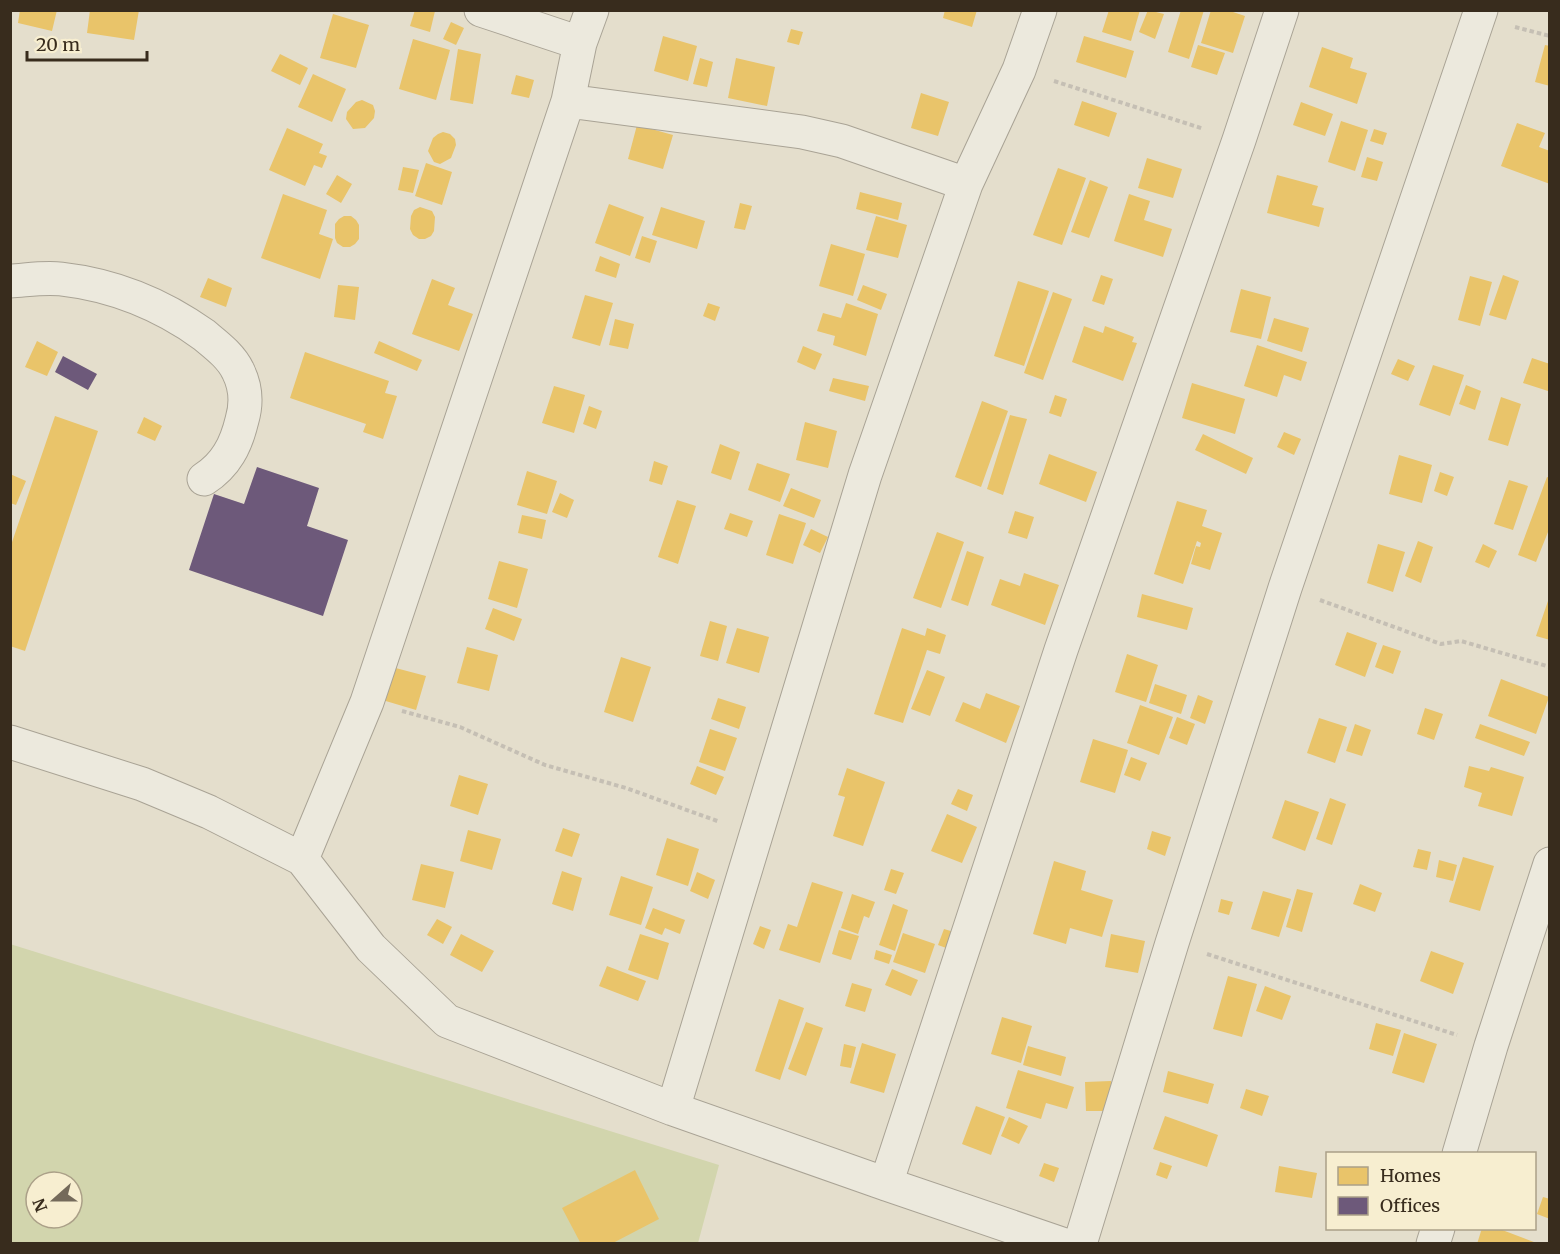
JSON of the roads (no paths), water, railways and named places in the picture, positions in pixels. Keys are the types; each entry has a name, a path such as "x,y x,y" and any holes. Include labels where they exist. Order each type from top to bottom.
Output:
{"street":[{"path":"481,10 580,43"},
{"path":"302,859 367,702 568,101 580,43 592,10"},
{"path":"673,1109 865,475 966,184 1019,70 1040,10"},
{"path":"886,1184 1062,650 1282,10"},
{"path":"1080,1244 1172,943 1285,588 1481,10"},
{"path":"568,101 802,132 842,141 966,184"},
{"path":"10,281 59,279 110,288 152,303 186,322 233,361 244,386 246,402 243,419 238,438 229,455 221,467 204,479"},
{"path":"10,742 151,788 209,812 302,859 371,948 447,1021 673,1109 1062,1244"},
{"path":"1461,1152 1491,1046 1550,864"}]}
